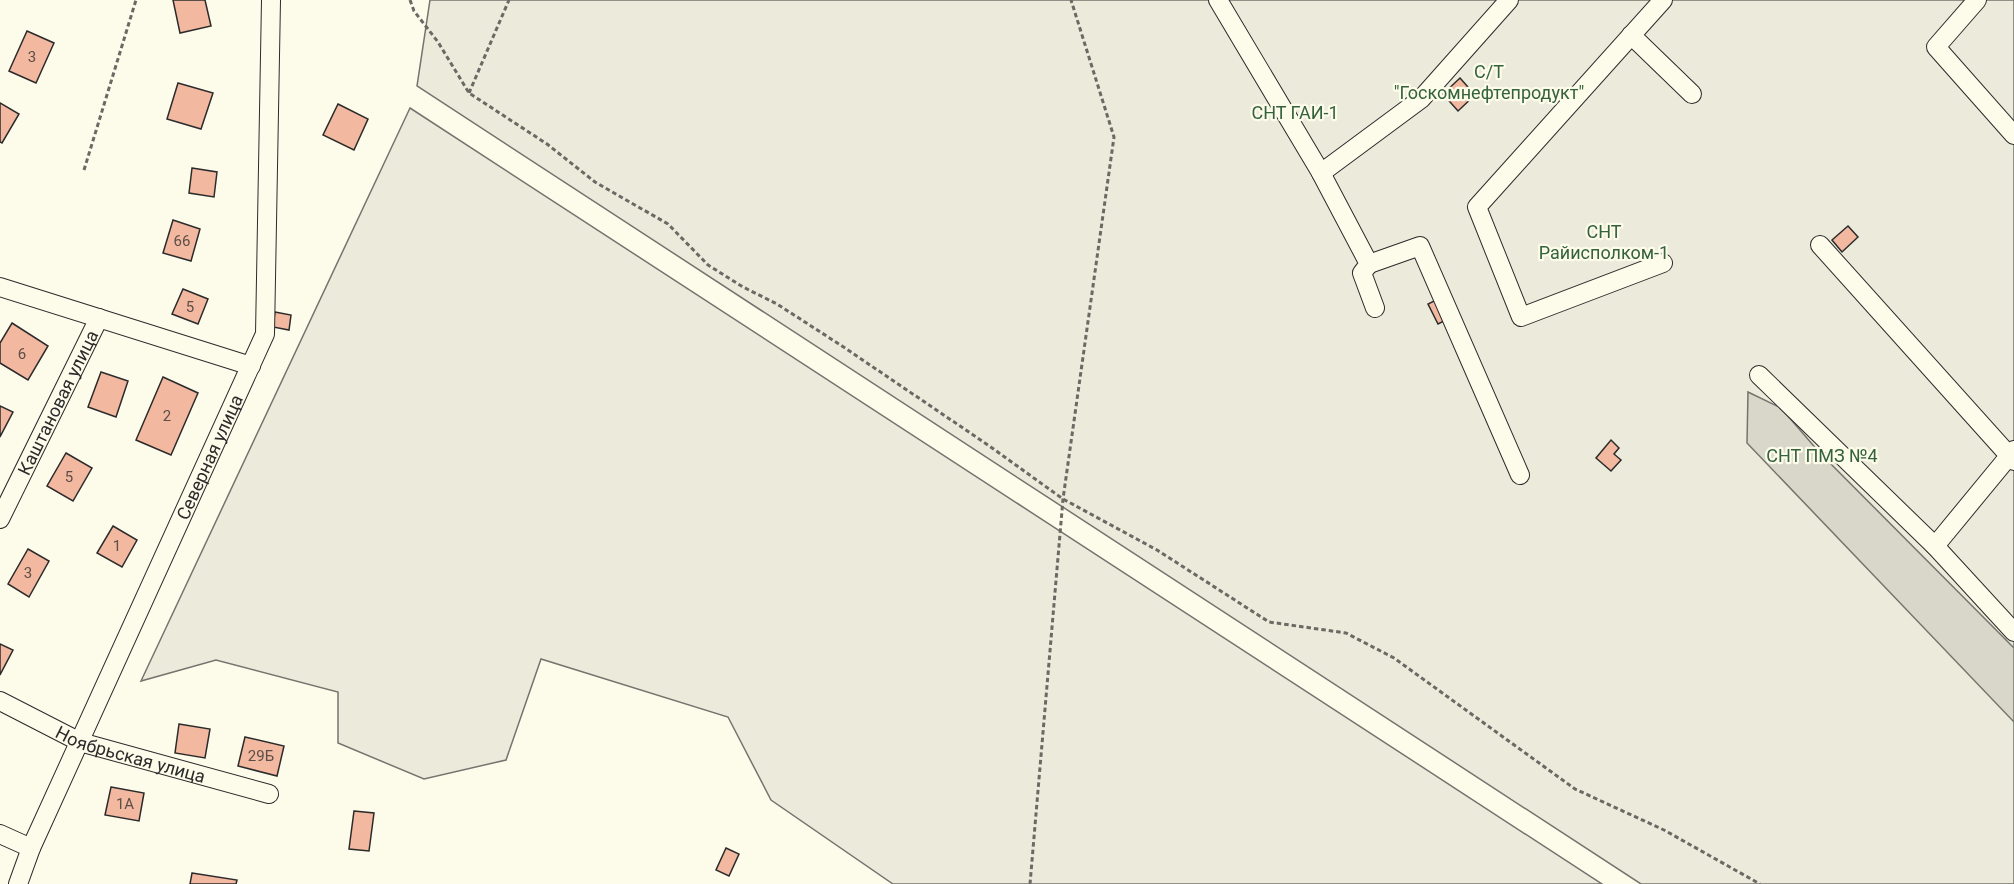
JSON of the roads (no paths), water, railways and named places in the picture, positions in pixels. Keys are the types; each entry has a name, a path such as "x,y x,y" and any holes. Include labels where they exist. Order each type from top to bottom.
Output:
{"street":[{"name":"Северная улица","path":"18,884 31,848 265,334 271,0"},
{"path":"1218,0 1321,173 1369,264"},
{"path":"1321,173 1422,99 1509,0"},
{"path":"1663,0 1477,207 1521,316 1663,263"},
{"path":"1977,0 1936,47 2014,135"},
{"path":"1631,35 1692,94"},
{"path":"1820,245 2012,455 1935,546"},
{"path":"1375,308 1362,273 1369,264 1420,246 1520,475"},
{"path":"0,287 251,366"},
{"name":"Каштановая улица","path":"0,519 99,318"},
{"path":"1760,375 1935,546 2014,632"},
{"name":"Ноябрьская улица","path":"0,701 80,741 270,794"},
{"path":"0,834 31,848"}],"park label":[{"name":"С/Т \"Госкомнефтепродукт\"","path":"1489,82"},
{"name":"СНТ ГАИ-1","path":"1295,112"},
{"name":"СНТ Райисполком-1","path":"1604,241"},
{"name":"СНТ ПМЗ №4","path":"1822,455"}]}
